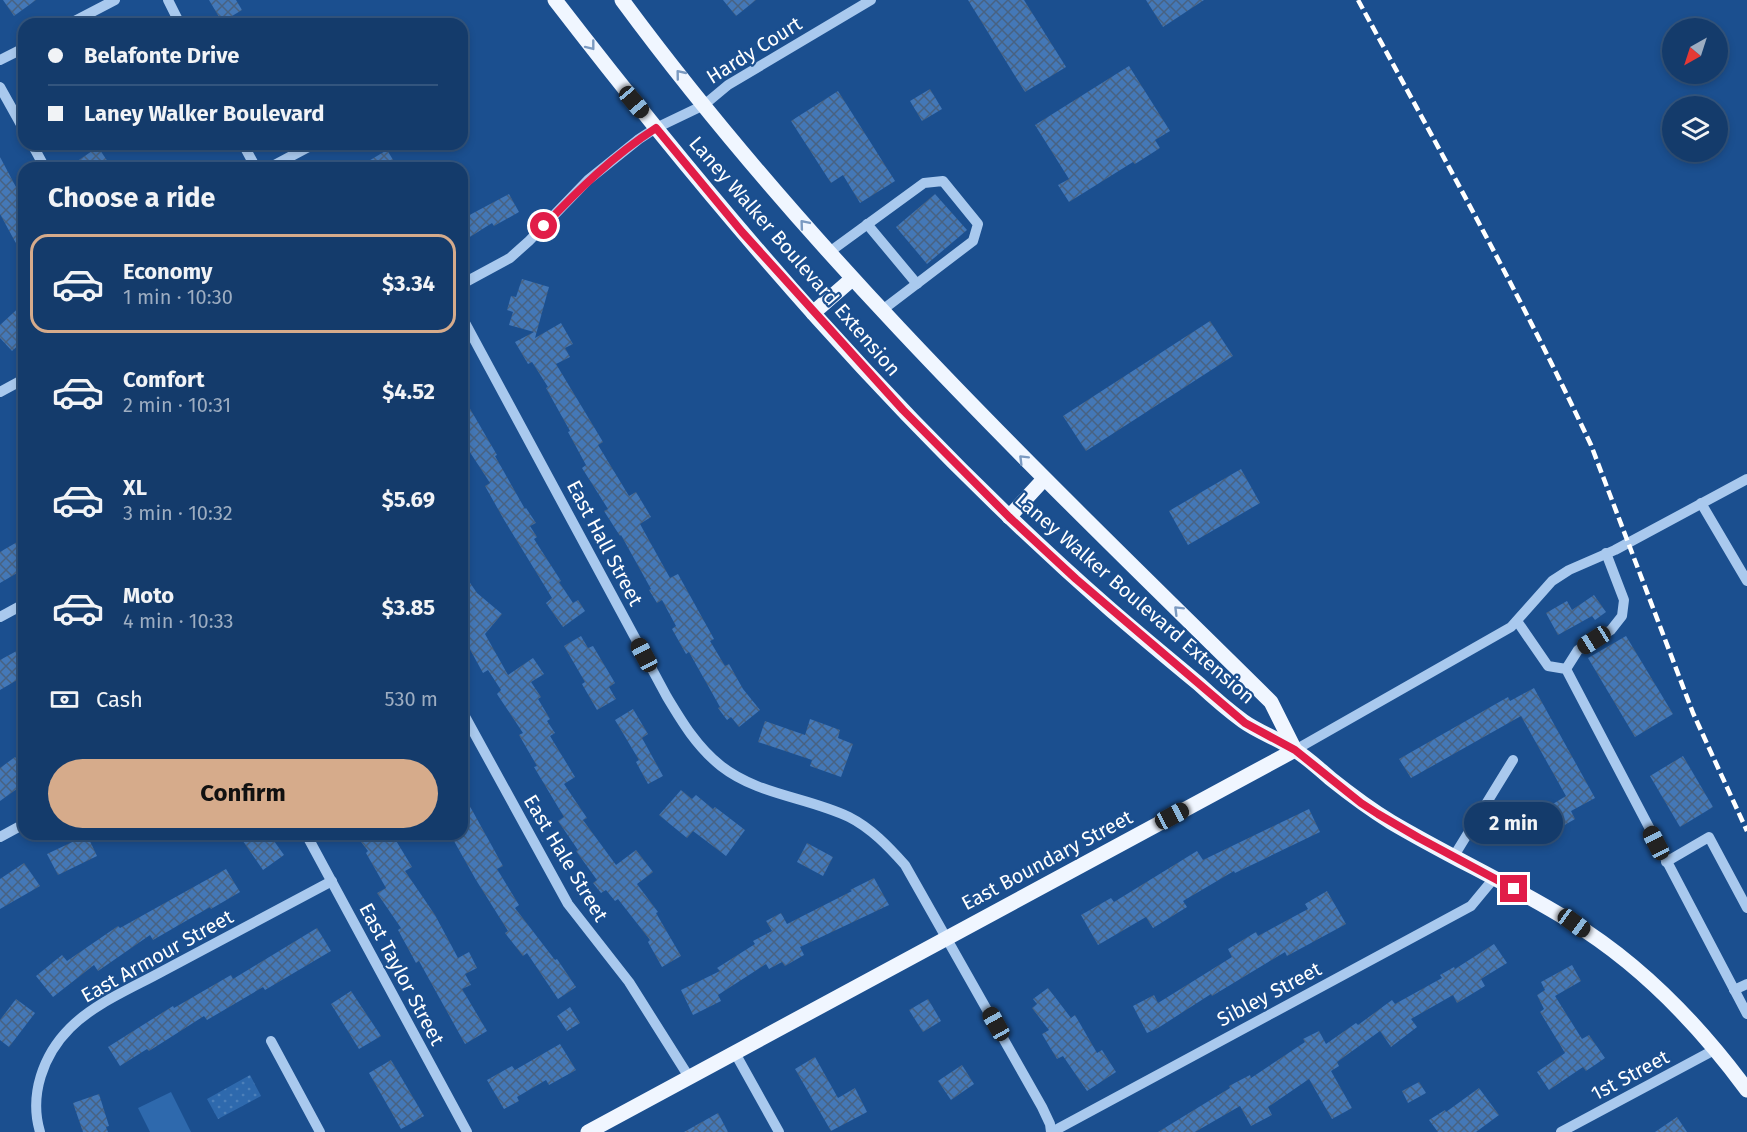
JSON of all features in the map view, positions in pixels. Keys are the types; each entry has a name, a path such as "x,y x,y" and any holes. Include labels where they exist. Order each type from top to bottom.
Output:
{"main road":[{"name":"Laney Walker Boulevard Extension","path":"555,0 742,232 903,410 1009,517 1144,638 1245,723 1295,750"},
{"name":"Laney Walker Boulevard Extension","path":"622,0 764,178 852,279 1044,479 1271,702 1295,750"},
{"path":"813,313 852,279"},
{"path":"1009,517 1044,479"},
{"path":"1295,750 1361,803 1419,838 1574,923 1610,949 1646,979 1716,1049 1744,1082"},
{"name":"East Boundary Street","path":"588,1132 1295,750"}],"street":[{"path":"80,18 115,0"},
{"path":"168,0 177,18"},
{"name":"Hardy Court","path":"468,281 510,258 588,180 639,139 656,128 704,105 728,85 871,0"},
{"path":"0,60 18,51"},
{"path":"0,87 18,119"},
{"path":"280,162 303,150"},
{"path":"828,252 924,183 943,181 978,224 973,241 881,311"},
{"path":"867,225 917,284"},
{"name":"East Hall Street","path":"468,328 667,697 694,739 721,766 740,778 758,787 812,803 849,818 883,841 905,865 1042,1107 1051,1132"},
{"path":"0,392 18,383"},
{"name":"East Boundary Street","path":"1295,750 1511,627 1552,581 1569,570 1747,479"},
{"path":"1701,503 1747,581"},
{"path":"1566,669 1578,650 1611,630 1622,616 1624,600 1606,553"},
{"path":"0,617 18,607"},
{"path":"1517,621 1548,666 1566,669"},
{"path":"1566,669 1747,1014"},
{"name":"East Hale Street","path":"468,722 568,904 629,982 689,1077"},
{"path":"1454,856 1513,760"},
{"path":"0,837 18,827"},
{"path":"1666,862 1709,837 1747,908"},
{"name":"East Taylor Street","path":"309,840 466,1132"},
{"name":"Sibley Street","path":"1051,1132 1471,906 1495,878"},
{"name":"East Armour Street","path":"40,1132 35,1110 40,1078 46,1061 71,1027 107,1001 332,881"},
{"path":"1734,990 1747,984"},
{"path":"271,1041 320,1132"},
{"name":"1st Street","path":"1561,1132 1716,1049"},
{"path":"735,1053 778,1132"}],"shaded area":[{"path":"250,1075 261,1096 218,1119 207,1099"},
{"path":"171,1092 191,1132 150,1132 138,1108"}],"building":[{"path":"3,0 36,0 14,16"},
{"path":"209,0 236,0 242,10 229,18 220,18"},
{"path":"723,0 756,0 736,16"},
{"path":"968,0 1024,0 1066,67 1025,92"},
{"path":"1146,0 1204,0 1163,27"},
{"path":"1129,66 1170,131 1155,140 1160,148 1069,202 1058,185 1069,179 1035,125"},
{"path":"930,89 942,109 922,121 910,101"},
{"path":"838,91 895,181 860,203 843,175 831,183 791,121"},
{"path":"94,150 100,150 108,162 76,162"},
{"path":"387,150 394,162 367,162"},
{"path":"0,157 18,191 18,247 0,214"},
{"path":"509,194 519,212 494,226 492,223 468,238 468,216"},
{"path":"935,194 967,230 927,264 896,227"},
{"path":"522,279 549,287 535,338 561,323 573,344 565,348 570,357 556,364 603,442 598,445 629,496 636,492 651,517 640,524 670,578 678,574 714,639 710,641 725,666 729,664 743,689 760,710 739,727 731,717 727,720 718,708 720,707 689,652 686,654 672,629 676,626 662,600 657,603 621,535 604,511 608,509 582,468 586,465 546,388 548,387 532,362 528,364 515,342 534,332 509,325 513,312 507,310 511,296 516,297"},
{"path":"18,308 18,346 12,351 0,338 0,325"},
{"path":"1210,321 1233,356 1086,451 1063,416"},
{"path":"468,405 525,509 536,523 530,526 537,537 534,539 573,603 578,600 585,611 563,627 546,603 552,598 485,486 490,483 468,449"},
{"path":"1241,469 1260,503 1188,545 1169,511"},
{"path":"18,542 18,572 0,583 0,552"},
{"path":"468,580 477,593 502,614 485,634 508,675 533,658 544,674 531,682 541,697 538,699 555,733 550,736 575,777 564,784 587,818 583,820 616,865 636,850 653,872 637,884 658,912 656,913 681,956 662,967 648,942 650,940 618,899 615,901 606,890 601,893 593,883 597,880 558,821 564,817 534,767 537,766 519,735 523,733 497,694 501,690 488,670 483,673 468,646"},
{"path":"1594,595 1606,612 1595,620 1592,616 1558,635 1546,613 1567,601 1572,610"},
{"path":"581,636 588,648 593,646 615,683 609,687 616,699 597,710 582,684 585,682 564,646"},
{"path":"1626,636 1673,714 1635,737 1588,658"},
{"path":"18,650 18,680 0,690 0,660"},
{"path":"1534,688 1595,798 1571,811 1575,819 1530,845 1518,825 1566,796 1521,716 1411,778 1399,759 1508,697 1510,701"},
{"path":"633,709 648,734 642,738 663,776 648,784 636,762 639,760 615,720"},
{"path":"810,719 840,730 838,738 853,744 841,777 810,766 812,760 758,742 765,721 805,735"},
{"path":"1683,756 1713,807 1680,827 1650,776"},
{"path":"15,757 18,761 18,788 0,801 0,768"},
{"path":"681,790 692,799 696,795 745,830 726,856 693,831 687,838 659,815"},
{"path":"468,803 503,866 497,869 519,905 515,908 555,960 557,959 576,987 558,999 527,953 523,956 505,933 508,931 453,840 468,840"},
{"path":"1309,809 1320,832 1235,873 1234,871 1183,901 1187,907 1153,928 1146,917 1098,945 1081,915 1111,898 1114,902 1197,851 1203,860"},
{"path":"76,840 89,840 97,856 58,875 47,854"},
{"path":"242,840 273,840 284,855 263,870"},
{"path":"360,840 396,840 412,867 405,871 435,915 458,958 469,952 477,968 465,974 471,985 462,989 487,1031 465,1044 419,961 416,963 398,930 401,928 377,893 386,888 366,853 368,851"},
{"path":"807,843 833,857 823,876 797,862"},
{"path":"24,863 40,886 0,909 0,879"},
{"path":"226,869 240,892 211,909 210,907 153,940 150,935 98,971 94,965 53,997 36,976 62,955 67,961 118,926 120,928"},
{"path":"874,878 889,905 800,947 804,955 785,966 782,962 769,969 766,964 718,995 721,1001 693,1015 681,990 720,971 717,968 755,944 753,941 772,931 766,921 781,913 787,924"},
{"path":"1327,891 1346,924 1287,956 1285,952 1147,1033 1133,1006 1154,995 1158,1003 1232,957 1228,949 1256,932 1258,936 1308,909 1305,904"},
{"path":"317,928 331,951 265,990 263,987 207,1020 204,1016 149,1051 147,1049 120,1066 108,1047 173,1006 174,1008 231,975 233,979"},
{"path":"1494,944 1507,963 1481,979 1485,986 1457,1003 1453,995 1411,1019 1417,1027 1391,1047 1380,1031 1337,1062 1339,1066 1331,1071 1352,1108 1332,1119 1309,1079 1268,1107 1272,1115 1251,1126 1240,1106 1195,1132 1158,1132 1230,1088 1229,1086 1250,1075 1251,1078 1305,1042 1303,1039 1319,1031 1326,1044 1356,1023 1358,1025 1392,1000 1395,1004 1442,978 1440,975 1454,967 1455,969"},
{"path":"1572,965 1581,981 1555,996 1582,1039 1589,1035 1605,1058 1586,1071 1583,1067 1549,1090 1537,1072 1565,1053 1540,1012 1544,1009 1537,995 1545,990 1541,982"},
{"path":"1048,988 1071,1018 1075,1015 1097,1053 1102,1050 1116,1072 1087,1091 1063,1056 1057,1059 1042,1034 1049,1030 1032,1008 1037,1004 1033,999"},
{"path":"351,991 381,1036 359,1049 331,1004"},
{"path":"16,999 35,1013 9,1047 0,1040 0,1020"},
{"path":"928,999 941,1021 923,1032 909,1010"},
{"path":"570,1007 580,1023 567,1031 557,1016"},
{"path":"560,1044 576,1070 549,1085 546,1080 517,1097 519,1101 504,1109 487,1080 512,1066 515,1070"},
{"path":"815,1057 838,1098 855,1088 867,1112 831,1131 795,1069"},
{"path":"391,1060 424,1116 401,1129 369,1073"},
{"path":"962,1065 974,1084 951,1100 938,1081"},
{"path":"1419,1082 1426,1093 1408,1103 1402,1091"},
{"path":"1479,1088 1499,1115 1476,1132 1438,1132 1429,1120 1445,1110 1446,1112"},
{"path":"99,1094 109,1126 106,1127 108,1132 83,1132 73,1103"},
{"path":"718,1113 728,1132 684,1132"},
{"path":"1677,1117 1687,1132 1655,1132"}],"railway":[{"path":"1358,0 1507,277 1591,445 1693,713 1747,831"}],"route":[{"path":"544,226 588,180 656,128 742,232 903,410 1009,517 1076,579 1245,723 1295,750 1378,814 1514,889"}]}
